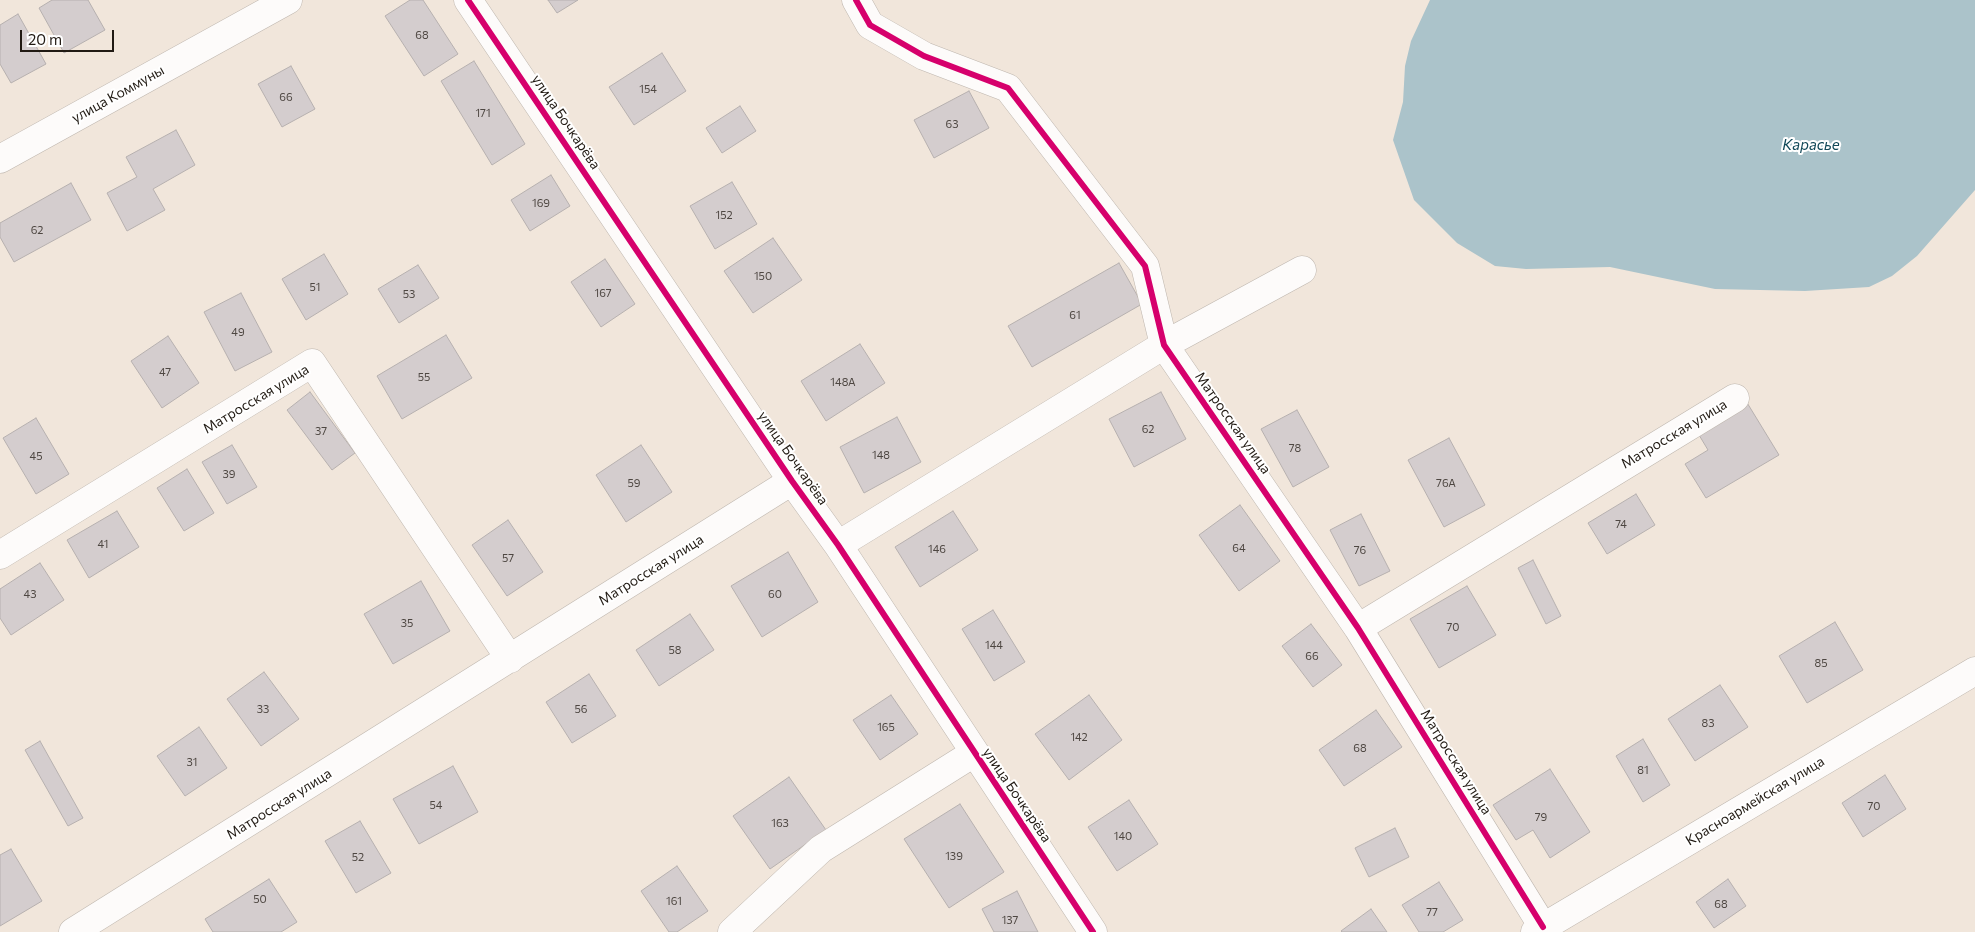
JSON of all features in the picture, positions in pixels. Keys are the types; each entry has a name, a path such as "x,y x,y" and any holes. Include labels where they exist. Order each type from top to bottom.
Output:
{"street":[{"name":"улица Коммуны","path":"0,159 288,0"},
{"name":"улица Бочкарёва","path":"468,0 792,481 838,545 1093,932"},
{"name":"Матросская улица","path":"856,0 870,25 924,56 1008,88 1145,266 1164,345 1358,628 1539,929"},
{"path":"838,545 1164,345 1302,270"},
{"name":"Матросская улица","path":"0,556 312,364 510,659"},
{"name":"Матросская улица","path":"1358,628 1735,398"},
{"name":"Матросская улица","path":"73,932 792,481"},
{"name":"Красноармейская улица","path":"1539,929 1975,671"},
{"name":"улица Бочкарёва","path":"732,932 821,849 974,753"}],"water":[{"name":"Карасье","path":"1430,0 1975,0 1975,190 1917,256 1892,276 1869,287 1805,291 1715,289 1610,267 1526,269 1495,266 1457,243 1414,200 1393,140 1403,102 1405,66 1411,41"}],"building":[{"path":"52,0 88,0 105,30 64,53 39,8"},
{"path":"410,0 423,0 458,54 424,76 385,16"},
{"path":"548,0 578,0 557,13"},
{"path":"18,14 46,64 11,83 0,64 0,25"},
{"path":"662,53 686,91 634,125 609,87"},
{"path":"474,61 525,144 492,165 441,81"},
{"path":"291,66 315,109 282,127 258,84"},
{"path":"969,91 989,128 934,158 914,120"},
{"path":"740,106 756,131 722,153 706,128"},
{"path":"176,130 195,165 153,189 165,210 127,231 107,193 137,177 126,157"},
{"path":"551,175 570,206 530,231 511,200"},
{"path":"732,182 757,224 715,249 690,206"},
{"path":"71,183 91,220 14,262 0,237 0,223"},
{"path":"773,238 802,280 753,313 724,271"},
{"path":"324,254 348,294 306,320 282,279"},
{"path":"605,259 635,304 601,327 571,282"},
{"path":"1119,263 1142,304 1032,367 1008,326"},
{"path":"418,265 439,298 399,323 378,289"},
{"path":"241,293 272,352 235,371 204,312"},
{"path":"446,335 472,378 402,419 377,376"},
{"path":"168,336 199,383 162,408 131,361"},
{"path":"860,344 885,383 826,421 801,381"},
{"path":"310,392 355,453 332,470 287,410"},
{"path":"1161,392 1186,439 1134,467 1109,419"},
{"path":"1746,401 1779,455 1706,498 1685,464 1708,450 1696,430"},
{"path":"1297,410 1329,467 1293,487 1261,429"},
{"path":"897,417 921,462 864,493 840,447"},
{"path":"36,418 69,474 36,494 3,438"},
{"path":"1449,438 1485,505 1444,527 1408,460"},
{"path":"232,445 257,487 227,504 202,462"},
{"path":"641,445 672,492 626,522 596,475"},
{"path":"187,469 214,513 184,531 157,488"},
{"path":"1636,494 1655,525 1607,554 1588,523"},
{"path":"1240,505 1280,561 1239,591 1199,535"},
{"path":"117,511 139,547 89,578 67,540"},
{"path":"953,511 978,550 920,587 895,547"},
{"path":"1361,514 1390,571 1359,586 1330,530"},
{"path":"508,520 543,572 507,596 472,545"},
{"path":"788,552 818,602 762,637 731,586"},
{"path":"1533,560 1561,616 1546,624 1518,568"},
{"path":"40,563 64,600 11,635 0,618 0,589"},
{"path":"421,581 450,631 393,664 364,614"},
{"path":"1467,586 1496,635 1439,668 1410,619"},
{"path":"993,610 1025,662 994,681 962,629"},
{"path":"690,614 714,650 659,686 636,650"},
{"path":"1835,622 1863,670 1807,703 1779,656"},
{"path":"1311,624 1342,665 1313,687 1282,646"},
{"path":"264,672 299,719 261,746 227,699"},
{"path":"589,674 616,716 572,743 546,702"},
{"path":"1720,685 1748,727 1695,761 1668,719"},
{"path":"891,695 918,734 880,760 853,720"},
{"path":"1089,695 1122,740 1069,780 1035,734"},
{"path":"1376,710 1402,747 1344,786 1319,750"},
{"path":"199,727 227,768 185,796 157,756"},
{"path":"1643,739 1670,785 1643,802 1616,756"},
{"path":"40,741 83,818 68,826 25,750"},
{"path":"453,766 478,812 419,844 393,799"},
{"path":"1550,769 1590,832 1550,858 1533,830 1516,840 1493,805"},
{"path":"1885,775 1906,809 1863,837 1842,803"},
{"path":"789,777 826,830 770,869 733,816"},
{"path":"1129,800 1158,844 1117,871 1088,827"},
{"path":"960,804 1004,872 949,908 904,839"},
{"path":"360,821 391,873 356,893 325,841"},
{"path":"1395,828 1409,857 1369,877 1355,848"},
{"path":"11,849 42,901 0,926 0,855"},
{"path":"677,866 708,911 677,932 669,932 641,891"},
{"path":"269,879 297,922 281,932 213,932 205,919"},
{"path":"1728,879 1746,906 1714,928 1696,902"},
{"path":"1439,882 1463,920 1443,932 1419,932 1402,905"},
{"path":"1017,891 1038,932 994,932 982,909"},
{"path":"1371,909 1387,932 1341,931"}],"cycle path":[{"path":"468,0 792,481 838,545 1093,932"},
{"path":"856,0 870,25 924,56 1008,88 1145,266 1164,345 1358,628 1543,927"}]}
